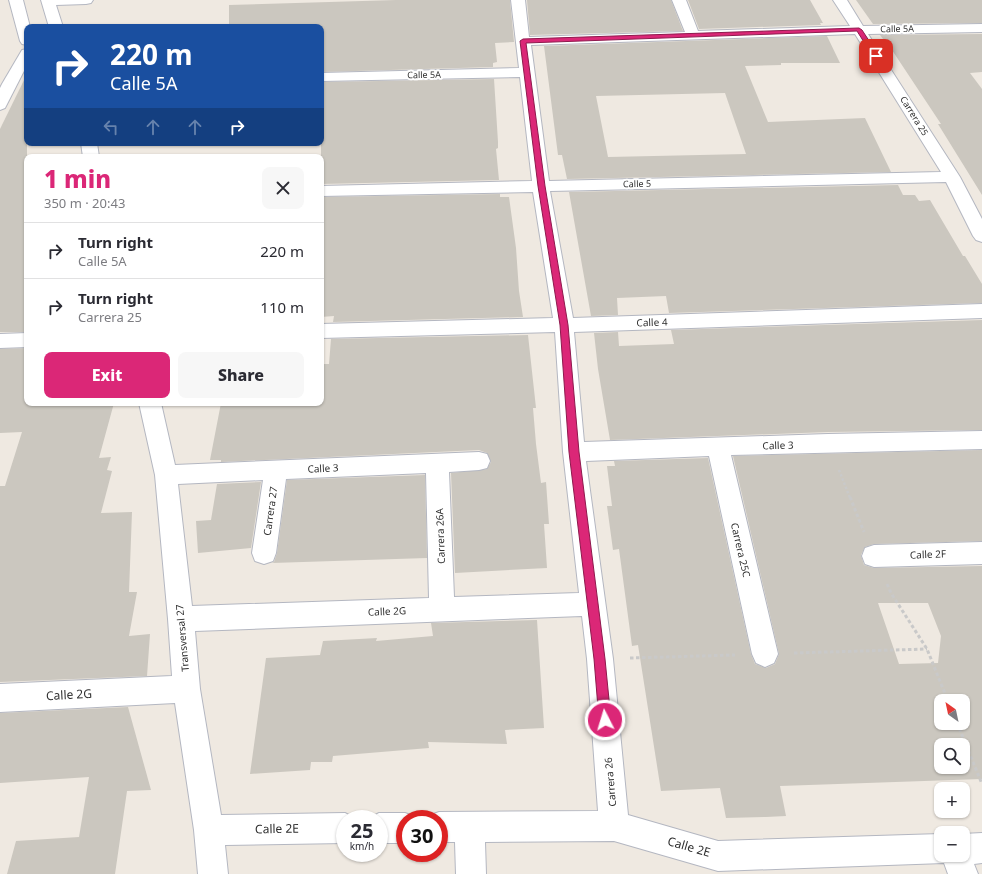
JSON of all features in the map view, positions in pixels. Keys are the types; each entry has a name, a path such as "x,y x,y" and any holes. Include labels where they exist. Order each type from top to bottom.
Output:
{"street":[{"path":"16,0 24,30"},
{"path":"55,24 48,0 86,0"},
{"name":"Carrera 26","path":"518,0 541,186 564,325 574,452 600,659 614,826"},
{"path":"679,0 693,35"},
{"name":"Carrera 25","path":"840,0 952,176 982,236"},
{"name":"Calle 5A","path":"523,41 859,30 982,28"},
{"path":"0,104 5,84 24,57"},
{"name":"Calle 5A","path":"324,77 527,72"},
{"name":"Calle 5","path":"324,191 952,176"},
{"name":"Calle 4","path":"324,331 564,325 982,311"},
{"path":"0,341 24,340"},
{"name":"Transversal 27","path":"151,406 166,474 181,619 186,689 209,830 213,874"},
{"name":"Calle 3","path":"574,452 982,440"},
{"name":"Carrera 25C","path":"718,447 765,654"},
{"name":"Calle 3","path":"166,474 479,461"},
{"name":"Carrera 26A","path":"437,463 442,609"},
{"name":"Carrera 27","path":"264,553 276,470"},
{"name":"Calle 2F","path":"874,556 982,552"},
{"name":"Calle 2G","path":"181,619 593,604"},
{"name":"Calle 2G","path":"0,698 186,689"},
{"name":"Calle 2E","path":"448,827 614,826 718,856 934,849"},
{"path":"469,827 471,874"},
{"name":"Calle 2E","path":"209,830 336,828"},
{"path":"970,849 982,848"},
{"path":"959,862 963,874"}],"path":[{"path":"927,649 945,694"},
{"path":"960,730 982,784"}],"building":[{"path":"396,0 510,0 514,42 495,43 497,62 493,63 493,67 324,72 324,24 229,24 229,5"},
{"path":"527,0 671,0 683,31 530,35"},
{"path":"688,0 810,0 823,23 820,23 821,25 699,29"},
{"path":"856,0 982,0 982,23 873,24"},
{"path":"982,34 982,72 970,73 982,89 982,195 938,124 941,124 888,44 880,35"},
{"path":"827,36 840,63 781,63 781,65 745,66 768,122 865,118 891,172 567,179 562,155 558,155 544,46","holes":["725,93 746,154 608,157 596,96"]},
{"path":"494,79 498,142 498,148 496,149 499,180 324,184 324,154 321,154 321,146 324,146 324,82"},
{"path":"24,80 24,146 27,146 27,154 24,154 24,332 0,332 0,129"},
{"path":"898,185 903,195 915,195 919,201 930,200 963,256 965,256 982,284 982,303 669,313 666,296 617,298 618,315 591,316 569,192"},
{"path":"500,194 500,197 509,197 523,317 333,322 334,316 324,317 324,197"},
{"path":"982,320 982,430 828,432 610,440 598,369 594,333 618,332 619,346 674,344 671,330"},
{"path":"528,335 536,408 533,408 536,444 541,483 546,482 549,524 544,524 547,568 455,573 451,473 487,469 491,462 487,453 479,450 221,462 221,460 210,460 220,406 324,406 324,364 329,364 331,339"},
{"path":"24,348 24,406 113,406 99,458 111,457 107,470 112,471 101,513 132,512 129,592 137,592 129,636 150,634 147,676 0,682 0,486 5,486 22,432 0,433 0,349"},
{"path":"982,450 982,541 874,544 865,547 861,555 864,565 874,568 982,566 982,779 780,786 786,816 766,817 726,818 720,788 661,791 638,645 632,646 619,549 613,550 607,506 612,506 607,466 615,466 614,461 708,458 751,654 755,664 766,668 775,664 779,654 733,456","holes":["878,603 928,603 941,636 938,663 899,664"]},
{"path":"425,475 427,558 272,563 274,562 277,553 287,480"},
{"path":"261,482 251,548 198,553 196,521 211,520 217,484"},
{"path":"537,620 544,728 505,730 507,744 428,742 429,748 333,756 332,762 311,762 310,770 250,774 266,658 320,655 323,641 377,638 376,641 433,636 431,623"},
{"path":"128,707 151,790 127,791 115,874 7,874 16,841 79,837 89,777 0,783 0,713"}],"route":[{"path":"605,720 600,659 574,452 564,325 541,186 523,41 859,30 876,56"}]}
